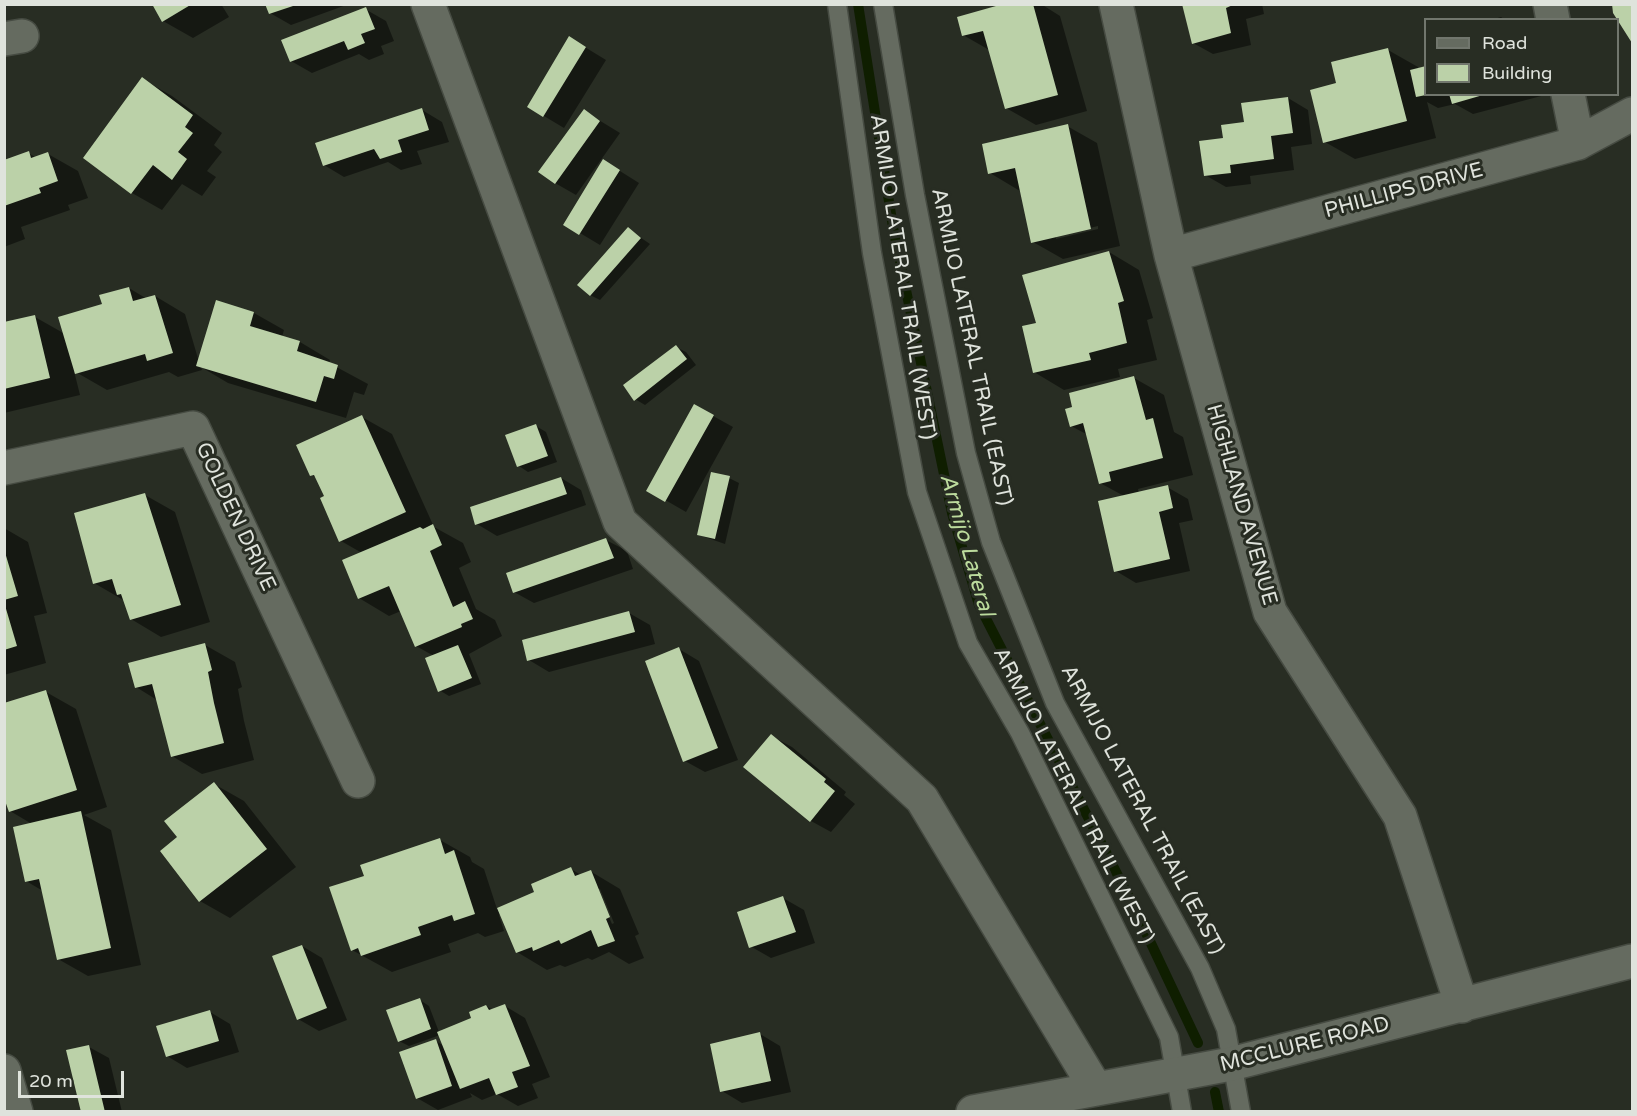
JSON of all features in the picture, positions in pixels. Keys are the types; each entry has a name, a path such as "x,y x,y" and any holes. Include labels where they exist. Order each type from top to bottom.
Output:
{"street":[{"path":"428,4 620,522 922,799 1096,1089"},
{"name":"HIGHLAND AVENUE","path":"1116,4 1171,255 1270,612 1400,816 1462,1006"},
{"path":"1568,96 1578,143"},
{"name":"PHILLIPS DRIVE","path":"1171,255 1578,143 1632,114"},
{"name":"GOLDEN DRIVE","path":"4,468 193,428 358,781"},
{"name":"MCCLURE ROAD","path":"973,1112 1231,1064 1632,961"},
{"path":"4,1071 16,1112"}],"lane":[{"name":"ARMIJO LATERAL TRAIL (WEST)","path":"837,4 872,253 917,492 968,643 1020,733 1169,1037 1182,1112"},
{"name":"ARMIJO LATERAL TRAIL (EAST)","path":"883,4 915,195 964,441 991,542 1055,703 1200,968 1226,1029 1241,1112"}],"building":[{"path":"152,4 192,4 162,22"},
{"path":"265,4 296,4 296,5 269,14"},
{"path":"1003,4 1033,4 1058,95 1005,109 983,31 962,36 957,17"},
{"path":"1182,4 1235,4 1226,8 1231,33 1192,44"},
{"path":"1612,4 1632,4 1632,43 1619,22 1619,18 1616,18"},
{"path":"366,7 375,29 361,34 365,43 348,50 344,41 290,62 281,40"},
{"path":"569,36 586,47 543,117 527,107"},
{"path":"1388,48 1407,121 1323,143 1310,90 1336,83 1331,62"},
{"path":"1424,66 1424,95 1416,97 1410,70"},
{"path":"142,77 193,115 185,127 193,133 178,152 187,159 172,180 153,165 131,194 83,158"},
{"path":"1450,96 1480,96 1452,104"},
{"path":"1288,97 1293,133 1271,136 1274,159 1230,165 1231,173 1204,176 1199,141 1223,138 1221,125 1244,122 1241,103"},
{"path":"422,108 429,130 398,140 402,152 380,159 374,149 323,166 315,143"},
{"path":"584,109 600,121 555,184 538,172"},
{"path":"1068,124 1091,229 1031,243 1015,168 988,174 982,144"},
{"path":"29,151 31,158 48,152 58,181 39,188 41,193 4,206 4,160"},
{"path":"603,159 620,170 579,235 563,225"},
{"path":"628,227 641,238 590,296 577,285"},
{"path":"1109,251 1124,301 1118,303 1127,343 1089,353 1091,360 1033,373 1022,326 1036,323 1022,275"},
{"path":"129,287 133,301 155,295 173,353 147,361 145,354 75,374 58,317 102,304 99,295"},
{"path":"216,300 254,312 250,326 300,341 297,351 338,365 334,379 324,376 316,402 196,366"},
{"path":"35,315 50,378 4,389 4,322"},
{"path":"676,345 687,359 634,401 623,385"},
{"path":"1134,376 1146,420 1153,418 1163,458 1109,472 1111,481 1099,484 1083,423 1070,427 1065,409 1072,407 1069,393"},
{"path":"694,404 714,415 665,502 646,491"},
{"path":"362,415 406,512 339,542 320,498 324,496 314,475 310,476 296,445"},
{"path":"536,424 548,456 517,467 505,435"},
{"path":"711,472 730,476 715,539 697,535"},
{"path":"561,477 567,494 475,525 470,507"},
{"path":"1168,485 1173,508 1159,512 1170,559 1114,572 1098,501"},
{"path":"145,493 181,605 130,620 121,594 117,595 112,579 93,584 74,513"},
{"path":"433,524 442,545 430,551 453,607 465,601 473,619 461,624 462,627 415,647 389,586 358,599 342,560 420,527 423,529"},
{"path":"606,538 614,558 513,593 506,573"},
{"path":"4,549 18,596 4,600"},
{"path":"4,602 17,646 4,650"},
{"path":"629,611 635,632 527,661 522,640"},
{"path":"205,643 212,670 208,672 224,743 171,757 152,684 135,688 128,663"},
{"path":"458,645 472,678 438,692 425,658"},
{"path":"679,647 718,748 683,762 645,661"},
{"path":"46,690 77,790 9,812 4,798 4,703"},
{"path":"771,734 826,779 824,782 835,791 810,822 743,767"},
{"path":"214,782 267,849 199,902 160,851 177,837 164,821"},
{"path":"81,811 111,948 57,960 39,879 25,882 13,827"},
{"path":"440,838 445,854 454,850 475,914 454,921 452,915 418,927 421,935 361,956 358,948 351,951 329,887 364,876 360,865"},
{"path":"571,867 575,876 591,870 610,917 606,919 615,941 598,947 591,930 561,944 559,940 533,951 532,947 516,953 497,908 534,892 531,884"},
{"path":"783,896 796,932 749,948 737,912"},
{"path":"302,945 327,1008 297,1020 272,956"},
{"path":"420,998 431,1029 398,1042 386,1010"},
{"path":"505,1004 530,1066 512,1072 518,1087 496,1095 489,1078 460,1089 437,1032 471,1018 469,1012 486,1005 489,1010"},
{"path":"210,1010 219,1041 166,1057 156,1026"},
{"path":"760,1032 771,1081 720,1092 710,1044"},
{"path":"436,1039 452,1086 416,1099 399,1052"},
{"path":"89,1045 105,1112 81,1112 66,1050"}],"waterway":[{"name":"Armijo Lateral","path":"858,4 893,227 952,513 979,605 1131,901 1198,1043"},
{"name":"Armijo Lateral","path":"1215,1092 1219,1112"}]}
